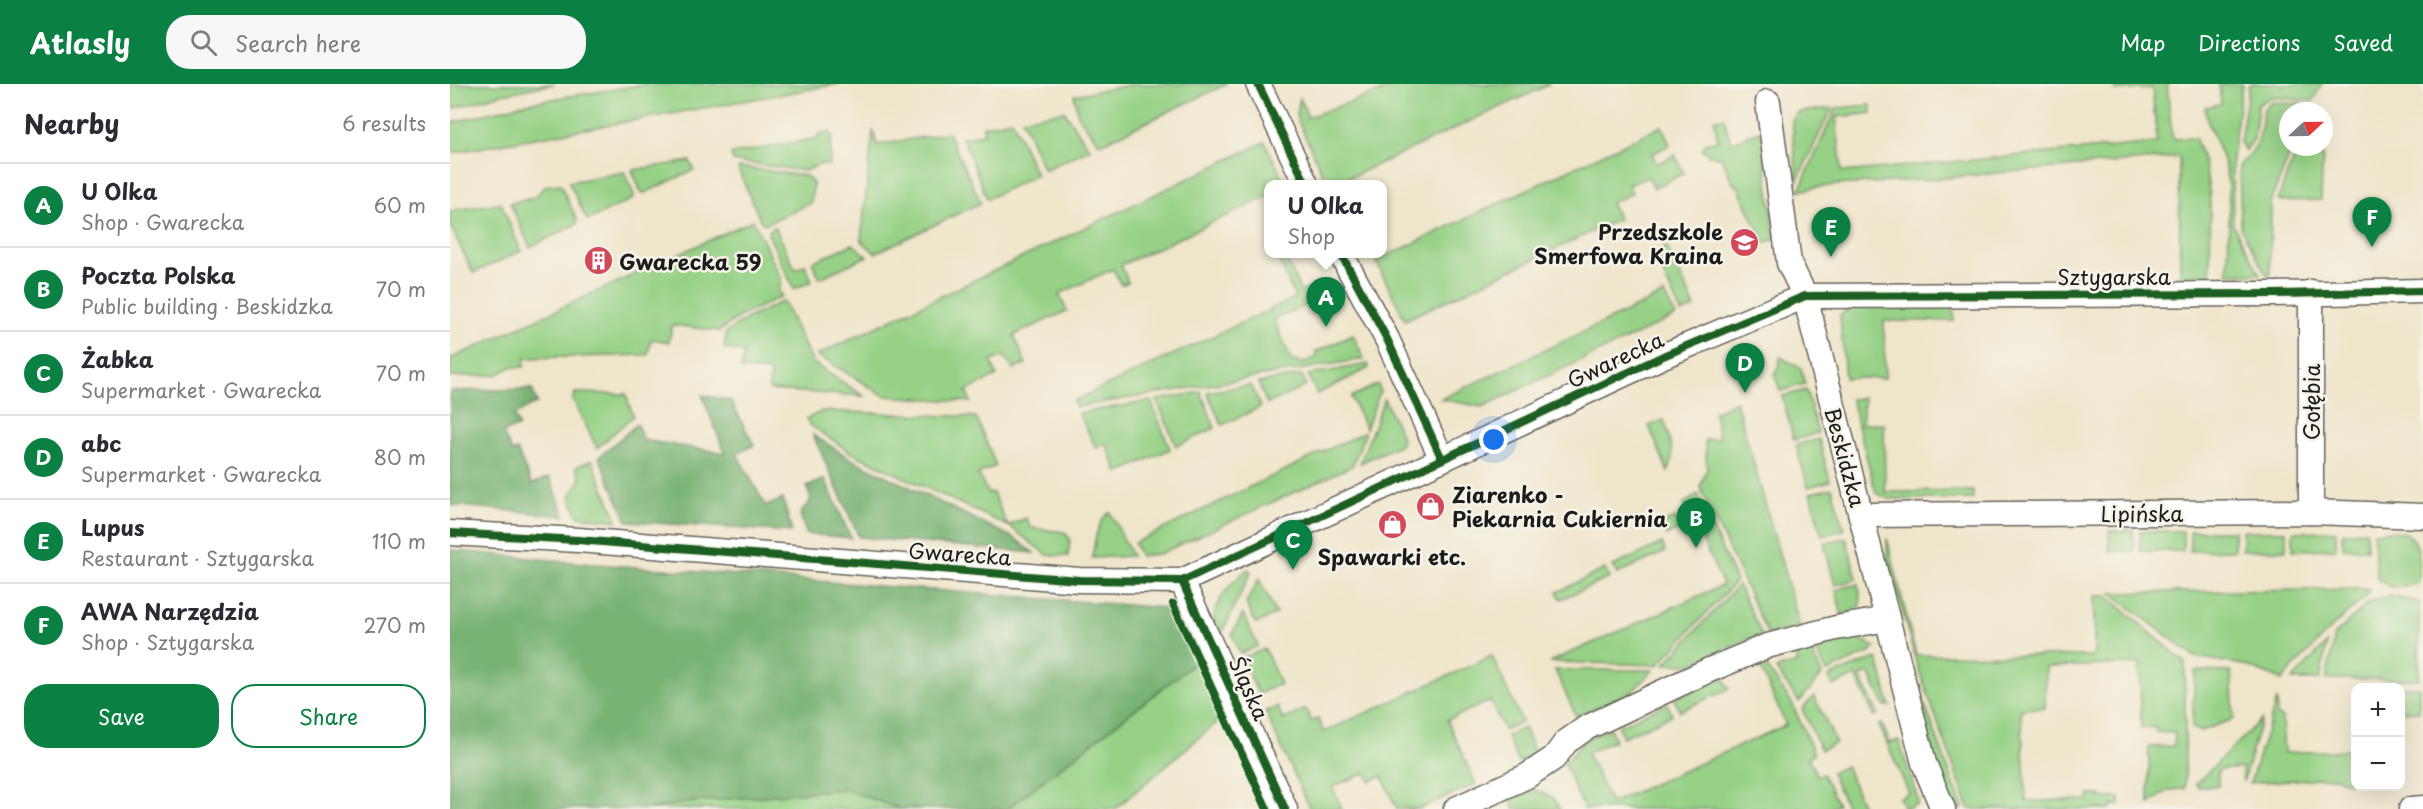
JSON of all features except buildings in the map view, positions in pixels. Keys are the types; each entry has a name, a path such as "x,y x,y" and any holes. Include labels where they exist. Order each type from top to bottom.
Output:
{"street":[{"path":"1258,84 1304,180"},
{"name":"Beskidzka","path":"1768,102 1789,263 1804,296 1924,763 1943,809"},
{"path":"1343,258 1387,339 1442,459"},
{"name":"Sztygarska","path":"1804,296 2423,291"},
{"name":"Gołębia","path":"2311,292 2311,512"},
{"name":"Gwarecka","path":"450,533 578,540 1079,580 1182,581 1663,356 1804,296"},
{"name":"Lipińska","path":"1861,514 2311,512 2423,516"},
{"name":"Śląska","path":"1182,581 1285,809"},
{"path":"1456,809 1527,776 1554,758 1566,742 1586,728 1707,671 1767,646 1836,628 1887,619"},
{"path":"2411,809 2423,808"}],"green space":[{"path":"450,84 554,84 502,94 450,109"},
{"path":"647,84 839,84 450,153 450,123 527,103"},
{"path":"1136,84 1227,84 1100,144 1078,116 1074,95"},
{"path":"1402,84 1550,84 1345,180 1325,180 1296,116 1300,98 1308,117"},
{"path":"2115,84 2167,84 2172,139 2195,138 2209,188 2210,274 2180,275 2179,157 1915,181 1848,184 1799,191 1836,108 1871,105 1872,113 1836,117 1842,172 2157,143 2152,88 2116,91"},
{"path":"2219,84 2242,84 2232,157 2233,225 2260,274 2228,274 2227,177 2205,107 2221,104"},
{"path":"2249,84 2322,84 2313,101 2270,97 2258,105 2254,139 2245,151 2240,142"},
{"path":"2271,102 2279,103 2279,156 2289,156 2271,200 2270,275 2266,274 2241,228 2239,166 2252,152 2258,141 2263,110"},
{"path":"1832,108 1797,181 1792,120 1799,112"},
{"path":"1064,111 1090,149 1044,170 1022,119"},
{"path":"1724,118 1731,143 1759,131 1762,134 1775,239 1764,243 1737,184 1734,185 1721,157 1709,155 1702,149 1706,143 1718,140 1714,119"},
{"path":"1012,120 1036,175 987,199 963,138 984,134 983,126"},
{"path":"1662,126 1670,145 1652,154 1657,164 1675,155 1684,173 1654,188 1648,177 1628,185 1632,193 1611,203 1619,219 1405,320 1376,261 1387,258 1387,256"},
{"path":"873,130 877,145 948,133 981,203 875,253 861,240"},
{"path":"830,132 832,136 829,165 820,164 806,171 733,161 731,154 818,138 819,133"},
{"path":"1265,142 1283,180 1264,180 1264,198 1121,265 1128,282 1121,285 1113,269 1059,294 1067,311 1014,335 1026,364 1013,369 1004,356 991,361 997,376 966,391 971,402 885,396 817,355"},
{"path":"2295,156 2323,156 2321,200 2278,201"},
{"path":"690,161 694,170 645,193 641,192 632,170"},
{"path":"740,167 806,176 813,183 811,203 766,224 761,222 738,169"},
{"path":"624,172 634,195 633,199 588,220 569,182"},
{"path":"560,184 577,224 530,247 510,203 534,198 545,186"},
{"path":"501,203 521,251 473,273 450,225 450,211"},
{"path":"753,220 781,278 779,292 782,296 737,318 720,331 672,325 669,342 651,339 648,355 525,358 524,367 511,367 496,375 450,377 450,359"},
{"path":"775,227 795,269 805,265 812,281 794,289 768,234 769,230"},
{"path":"853,244 867,256 820,278 812,262"},
{"path":"1667,247 1695,307 1681,313 1654,253"},
{"path":"1278,258 1286,258 1301,292 1320,284 1327,297 1274,319 1292,362 1298,360 1300,364 1317,357 1315,352 1353,335 1364,359 1076,407 1073,401 1295,298"},
{"path":"1664,294 1676,316 1482,407 1441,399"},
{"path":"783,301 813,363 864,396 769,390 770,372 741,369 744,352 724,349 726,333 746,319"},
{"path":"1856,305 1953,305 1954,321 1884,321 1885,378 1845,378 1840,315"},
{"path":"1780,357 1801,368 1805,384 1780,391 1775,375"},
{"path":"1368,364 1369,368 1317,394 1308,375"},
{"path":"1302,375 1306,386 1267,404 1258,383"},
{"path":"1378,384 1380,391 1366,429 1351,397"},
{"path":"1251,385 1261,407 1222,425 1207,392"},
{"path":"532,389 537,403 514,415 519,426 503,433 512,452 517,450 532,484 550,477 565,516 450,505 450,391"},
{"path":"1806,390 1818,433 1794,440 1782,396"},
{"path":"1201,392 1215,428 1176,446 1157,400"},
{"path":"575,393 626,394 633,416 597,448 573,400"},
{"path":"702,395 731,401 754,445 737,454 766,506 783,499 792,532 627,521 599,457 637,424 643,440 725,453"},
{"path":"1864,398 1862,424 1884,424 1885,492 1973,491 1973,499 1889,499 1876,493 1851,399"},
{"path":"1384,399 1402,437 1401,444 1360,463"},
{"path":"1151,401 1170,449 1118,473 1106,444 1096,448 1079,413"},
{"path":"1736,401 1800,627 1768,635 1700,487 1707,469 1705,440 1719,438 1714,412"},
{"path":"822,411 976,417 996,466 978,474 988,493 993,493 1008,526 850,452 810,425 806,419"},
{"path":"1664,420 1672,453 1668,472 1649,426"},
{"path":"1364,432 1352,466 1159,554 1140,556 1134,543"},
{"path":"813,435 851,459 1014,538 1034,553 859,537"},
{"path":"1819,439 1830,481 1808,487 1796,445"},
{"path":"592,460 617,521 578,516 570,496 581,479 576,467"},
{"path":"825,479 851,538 806,534 800,514 811,500 807,487"},
{"path":"1832,488 1844,530 1822,536 1810,493"},
{"path":"1698,494 1707,517 1667,535 1662,524 1675,518 1679,526 1691,522 1683,505"},
{"path":"1110,512 1132,556 1092,558 1099,527"},
{"path":"1026,518 1031,528 1064,532 1070,539 1068,556 1047,555 1008,526"},
{"path":"1709,521 1736,581 1658,665 1550,662 1723,585 1700,535 1697,537 1692,529"},
{"path":"2133,530 2134,551 2110,552 2109,531"},
{"path":"2140,531 2183,531 2183,551 2140,551"},
{"path":"2190,531 2234,531 2234,550 2190,551"},
{"path":"2242,531 2286,531 2286,550 2242,550"},
{"path":"2336,531 2336,549 2293,550 2293,532"},
{"path":"2366,531 2367,549 2343,548 2343,532"},
{"path":"2373,532 2402,532 2414,540 2419,561 2419,583 2392,587 2377,579"},
{"path":"1846,538 1857,579 1835,585 1824,543"},
{"path":"1887,538 1916,655 2094,656 2094,596 2107,596 2185,662 2185,789 2169,790 2149,804 2149,747 2174,746 2175,733 2156,732 2155,727 2141,728 2140,664 2046,667 2045,708 2021,709 2026,801 2088,800 2089,795 2102,795 2102,798 2120,798 2120,805 2112,805 2111,809 1969,809 1916,662 1887,556"},
{"path":"1662,543 1665,552 1617,574 1613,566"},
{"path":"450,550 571,562 1165,608 1197,661 1007,809 901,809 844,789 692,802 648,809 450,809"},
{"path":"1248,569 1251,572 1222,633 1216,636 1214,616 1221,598 1233,582"},
{"path":"1605,569 1609,578 1561,599 1557,592"},
{"path":"1259,579 1276,614 1256,624 1246,603"},
{"path":"1858,584 1861,598 1859,607 1842,616 1836,590"},
{"path":"1738,585 1762,635 1692,664 1665,664"},
{"path":"2369,589 2366,597 2335,624 2282,680 2244,665 2195,657 2111,593"},
{"path":"2389,596 2419,602 2419,679 2326,679 2335,635 2368,603"},
{"path":"1243,614 1258,646 1240,654 1232,634"},
{"path":"1856,637 1875,647 1871,652 1827,672 1815,648"},
{"path":"2327,643 2320,680 2292,680"},
{"path":"1810,647 1822,675 1799,702 1776,669 1798,663 1795,651"},
{"path":"1265,649 1280,684 1258,694 1242,658"},
{"path":"1492,656 1522,722 1504,730 1490,701 1447,720 1476,784 1419,809 1397,809 1382,776 1370,781 1365,773 1332,787 1342,809 1310,809 1265,712 1278,707 1283,720 1306,709 1311,721 1318,719 1324,732"},
{"path":"1875,658 1878,660 1890,706 1884,705 1869,673 1860,676 1878,714 1874,716 1856,676 1833,686 1829,677"},
{"path":"1762,660 1792,703 1814,754 1808,757 1817,776 1823,774 1838,805 1827,809 1584,809 1564,764 1585,740 1610,728 1615,740 1587,753 1611,803 1786,725 1758,662"},
{"path":"1197,661 1221,719 1115,809 1007,809"},
{"path":"1555,670 1653,670 1632,692 1576,716"},
{"path":"2195,671 2231,672 2234,719 2201,731 2192,728"},
{"path":"1723,677 1729,689 1680,711 1674,699"},
{"path":"2405,687 2419,687 2419,711 2405,711"},
{"path":"1915,688 1919,689 1963,809 1952,809 1936,765"},
{"path":"1814,696 1836,743 1821,750 1802,709"},
{"path":"2277,699 2277,716 2282,718 2284,753 2348,750 2349,783 2335,777 2250,783"},
{"path":"1667,703 1672,715 1623,737 1618,726"},
{"path":"2261,720 2243,782 2242,768 2218,770 2218,786 2198,787 2196,784"},
{"path":"1882,724 1890,743 1899,740 1918,800 1917,804 1905,809 1899,798 1909,793 1879,725"},
{"path":"1524,728 1536,755 1518,762 1507,736"},
{"path":"1846,766 1864,809 1848,809 1831,773"},
{"path":"844,789 901,809 648,809 692,802"},
{"path":"1534,790 1552,797 1560,809 1514,809 1510,798"}],"cycle path":[{"path":"1258,84 1304,180"},
{"path":"1343,258 1387,339 1442,459"},
{"path":"450,533 578,540 1079,580 1182,581 1663,356 1805,296 2275,294 2423,291"},
{"path":"1182,581 1285,809"},
{"path":"1173,604 1267,809"}],"place":[{"name":"Przedszkole Smerfowa Kraina","path":"1744,243"},
{"name":"AWA Narzędzia","path":"2372,247"},
{"name":"Lupus","path":"1831,257"},
{"name":"Gwarecka 59","path":"598,261"},
{"name":"U Olka","path":"1326,327"},
{"name":"abc","path":"1745,393"},
{"name":"Ziarenko - Piekarnia Cukiernia","path":"1431,506"},
{"name":"Spawarki etc.","path":"1392,525"},
{"name":"Poczta Polska","path":"1696,548"},
{"name":"Żabka","path":"1293,570"}]}
